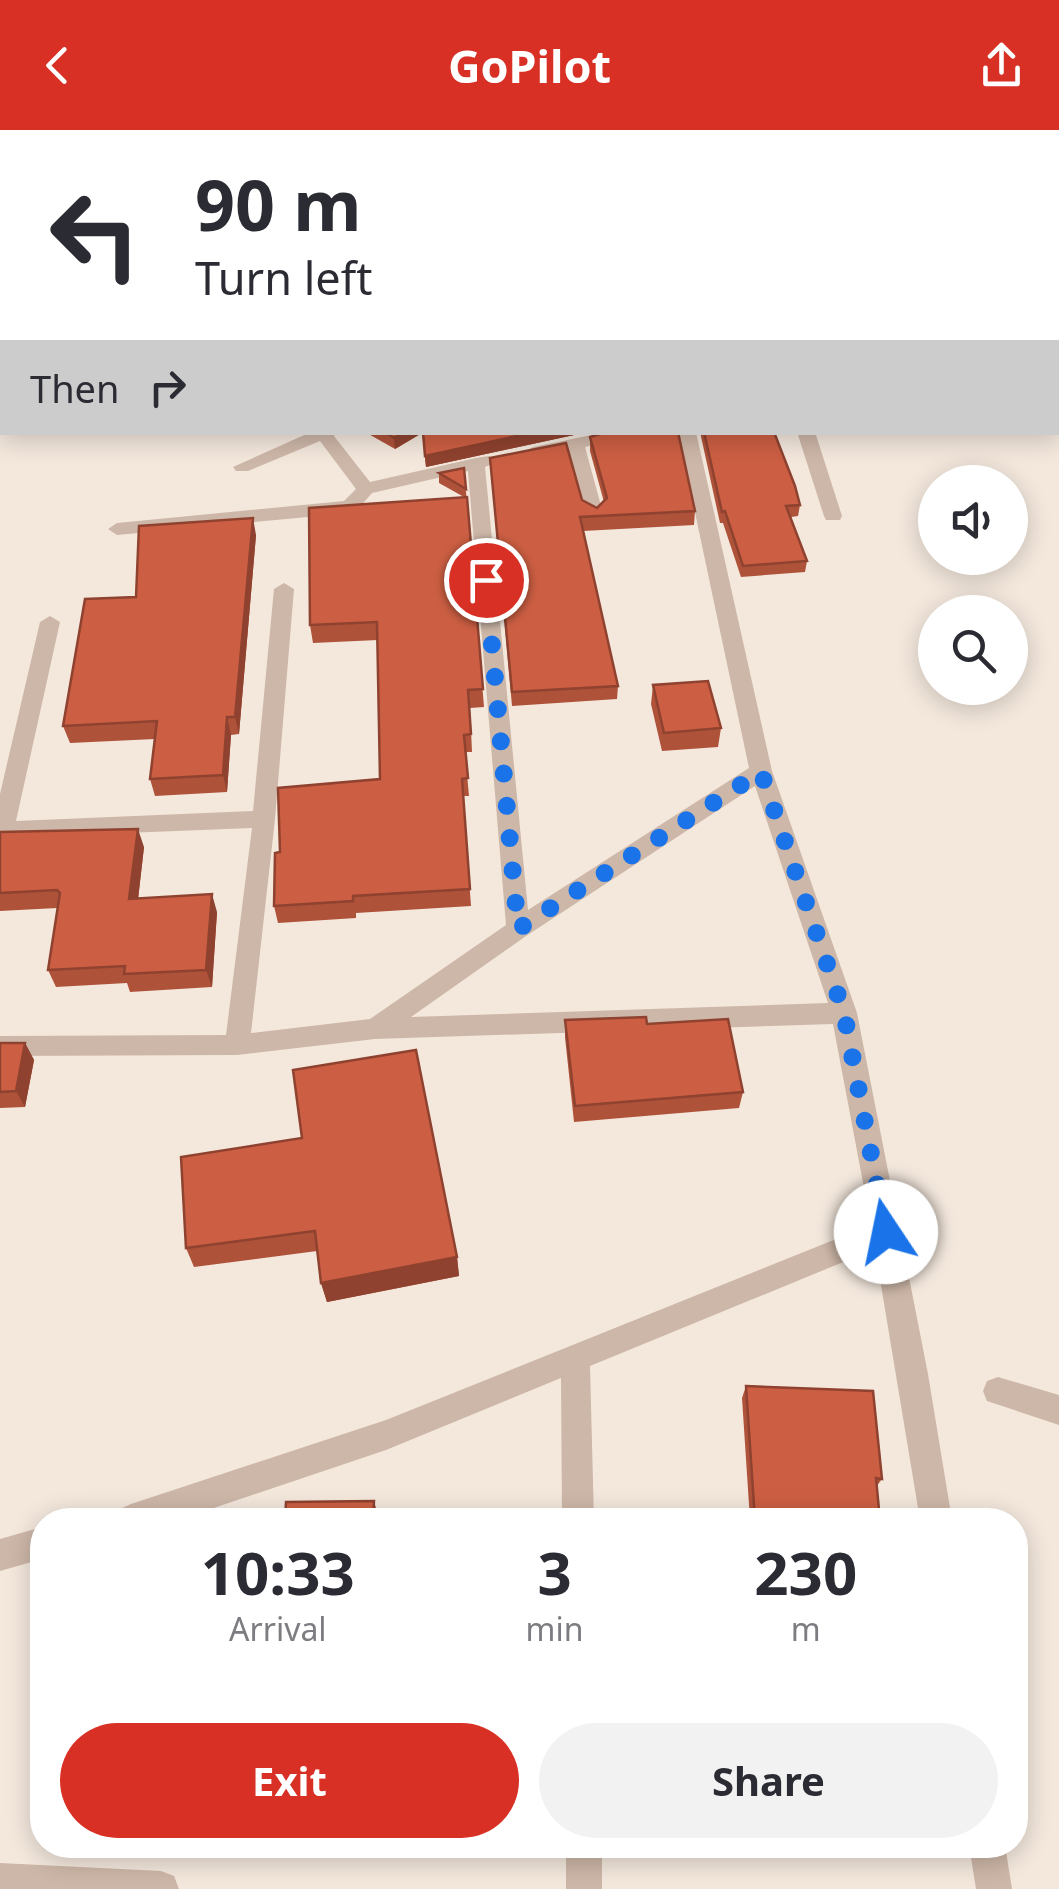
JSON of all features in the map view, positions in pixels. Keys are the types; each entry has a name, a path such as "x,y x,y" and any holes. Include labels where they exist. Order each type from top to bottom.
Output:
{"street":[{"path":"242,466 320,435"},
{"path":"326,435 366,488"},
{"path":"688,435 761,772 844,1013 934,1508"},
{"path":"807,435 833,516"},
{"path":"117,528 340,508 351,505 366,488 598,436"},
{"path":"575,444 594,512"},
{"path":"476,464 518,929"},
{"path":"237,1046 264,819 284,589"},
{"path":"50,622 2,830 264,819"},
{"path":"375,1029 518,929 761,772"},
{"path":"0,1046 237,1046 375,1029 844,1013"},
{"path":"167,1508 386,1435 886,1232"},
{"path":"575,1358 578,1508"},
{"path":"998,1392 1059,1410"},
{"path":"0,1554 30,1546"},
{"path":"584,1858 584,1889"},
{"path":"989,1858 994,1889"},
{"path":"0,1881 161,1889"}],"building":[{"path":"423,435 521,435 425,456"},
{"path":"679,435 695,511 580,517 618,686 512,692 490,458 566,443 582,500 597,508 607,498 590,437"},
{"path":"705,435 775,435 800,505 786,506 807,561 743,566 725,511 722,512"},
{"path":"464,468 466,489 439,473"},
{"path":"467,497 483,689 468,690 471,734 464,735 468,778 462,779 470,889 353,896 353,901 274,906 275,853 280,852 278,788 380,779 377,622 310,625 309,508"},
{"path":"253,518 235,717 227,717 223,775 150,779 157,721 63,726 85,599 136,597 139,526"},
{"path":"708,681 721,728 664,733 653,685"},
{"path":"138,829 129,899 212,894 206,970 124,974 125,966 48,970 60,893 0,893 0,832"},
{"path":"646,1017 647,1024 728,1019 743,1092 575,1106 565,1020"},
{"path":"0,1043 25,1043 16,1091 0,1092"},
{"path":"416,1050 457,1257 321,1283 315,1231 186,1248 181,1157 302,1138 293,1070"},
{"path":"746,1386 873,1391 882,1479 876,1478 879,1508 754,1508"},
{"path":"374,1501 374,1508 286,1508 286,1502"}],"route":[{"path":"486,580 518,929 761,772 844,1013 886,1232"}]}
